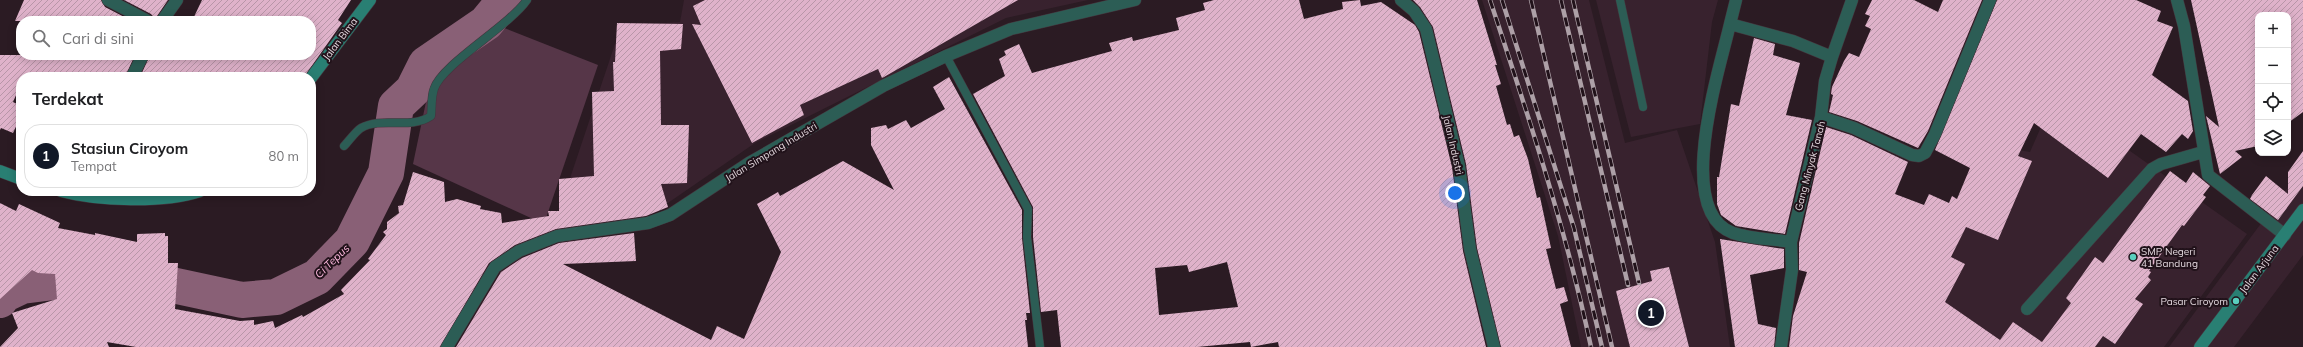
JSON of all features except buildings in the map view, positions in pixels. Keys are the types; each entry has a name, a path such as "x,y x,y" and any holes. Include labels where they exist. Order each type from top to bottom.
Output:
{"street":[{"path":"108,0 138,16"},
{"path":"166,16 177,0"},
{"name":"Jalan Bima","path":"316,72 370,0"},
{"name":"Jalan Simpang Industri","path":"447,347 495,267 519,251 557,236 648,223 670,215 776,148 883,86 946,56 1010,29 1135,0"},
{"name":"Jalan Industri","path":"1401,0 1414,11 1426,29 1460,166 1470,249 1494,347"},
{"path":"1736,0 1706,130 1702,174 1704,195 1710,211 1717,221 1732,233 1791,242"},
{"path":"1821,116 1825,81 1852,0"},
{"name":"Gang Minyak Tanah","path":"1781,347 1792,270 1791,242 1821,116 1854,128 1912,155 1919,156 1925,153 1935,134 1990,0"},
{"path":"2177,0 2184,26 2206,169 2211,179 2285,235"},
{"path":"1730,24 1793,41 1832,57"},
{"path":"134,72 140,60"},
{"path":"2027,309 2152,169 2161,164 2203,152"},
{"path":"0,171 16,177"},
{"name":"Jalan Arjuna","path":"2200,347 2303,210"}],"lane":[{"path":"344,146 361,128 375,125 415,123 431,116 434,88 442,77 455,64 519,12 527,0"},
{"path":"1620,0 1643,107"},
{"path":"946,56 1028,209 1027,237 1040,347"}],"shaded area":[{"path":"684,0 1088,0 1006,18 755,143 665,205 554,226 621,26 680,22"},
{"path":"1482,0 1589,0 1625,143 1677,130 1715,242 1730,347 1581,347 1558,236"},
{"path":"1596,0 1718,0 1712,22 1700,124 1631,137"},
{"path":"502,27 598,65 544,224 413,164 427,97 438,72"},
{"path":"2054,97 2247,234 2164,347 1952,347 1931,332 1946,272 1996,146 2030,152"},
{"name":"Pasar Ciroyom","path":"2303,167 2303,255 2234,347 2169,347"}],"waterway":[{"name":"Ci Tepus","path":"0,300 3,295 22,286 54,282 100,287 150,283 172,285 242,300 276,297 317,277 352,241 386,173 396,106 413,90 426,64 486,23 505,0"}],"railway":[{"path":"1490,0 1532,129 1558,216 1591,347"},
{"path":"1502,0 1574,228 1602,347"},
{"path":"1531,0 1612,347"},
{"path":"1561,0 1628,285"},
{"path":"1573,0 1639,283"}],"place":[{"name":"SMP Negeri 41 Bandung","path":"2133,257"},
{"name":"Pasar Ciroyom","path":"2236,301"},
{"name":"Stasiun Ciroyom","path":"1651,313"}]}
